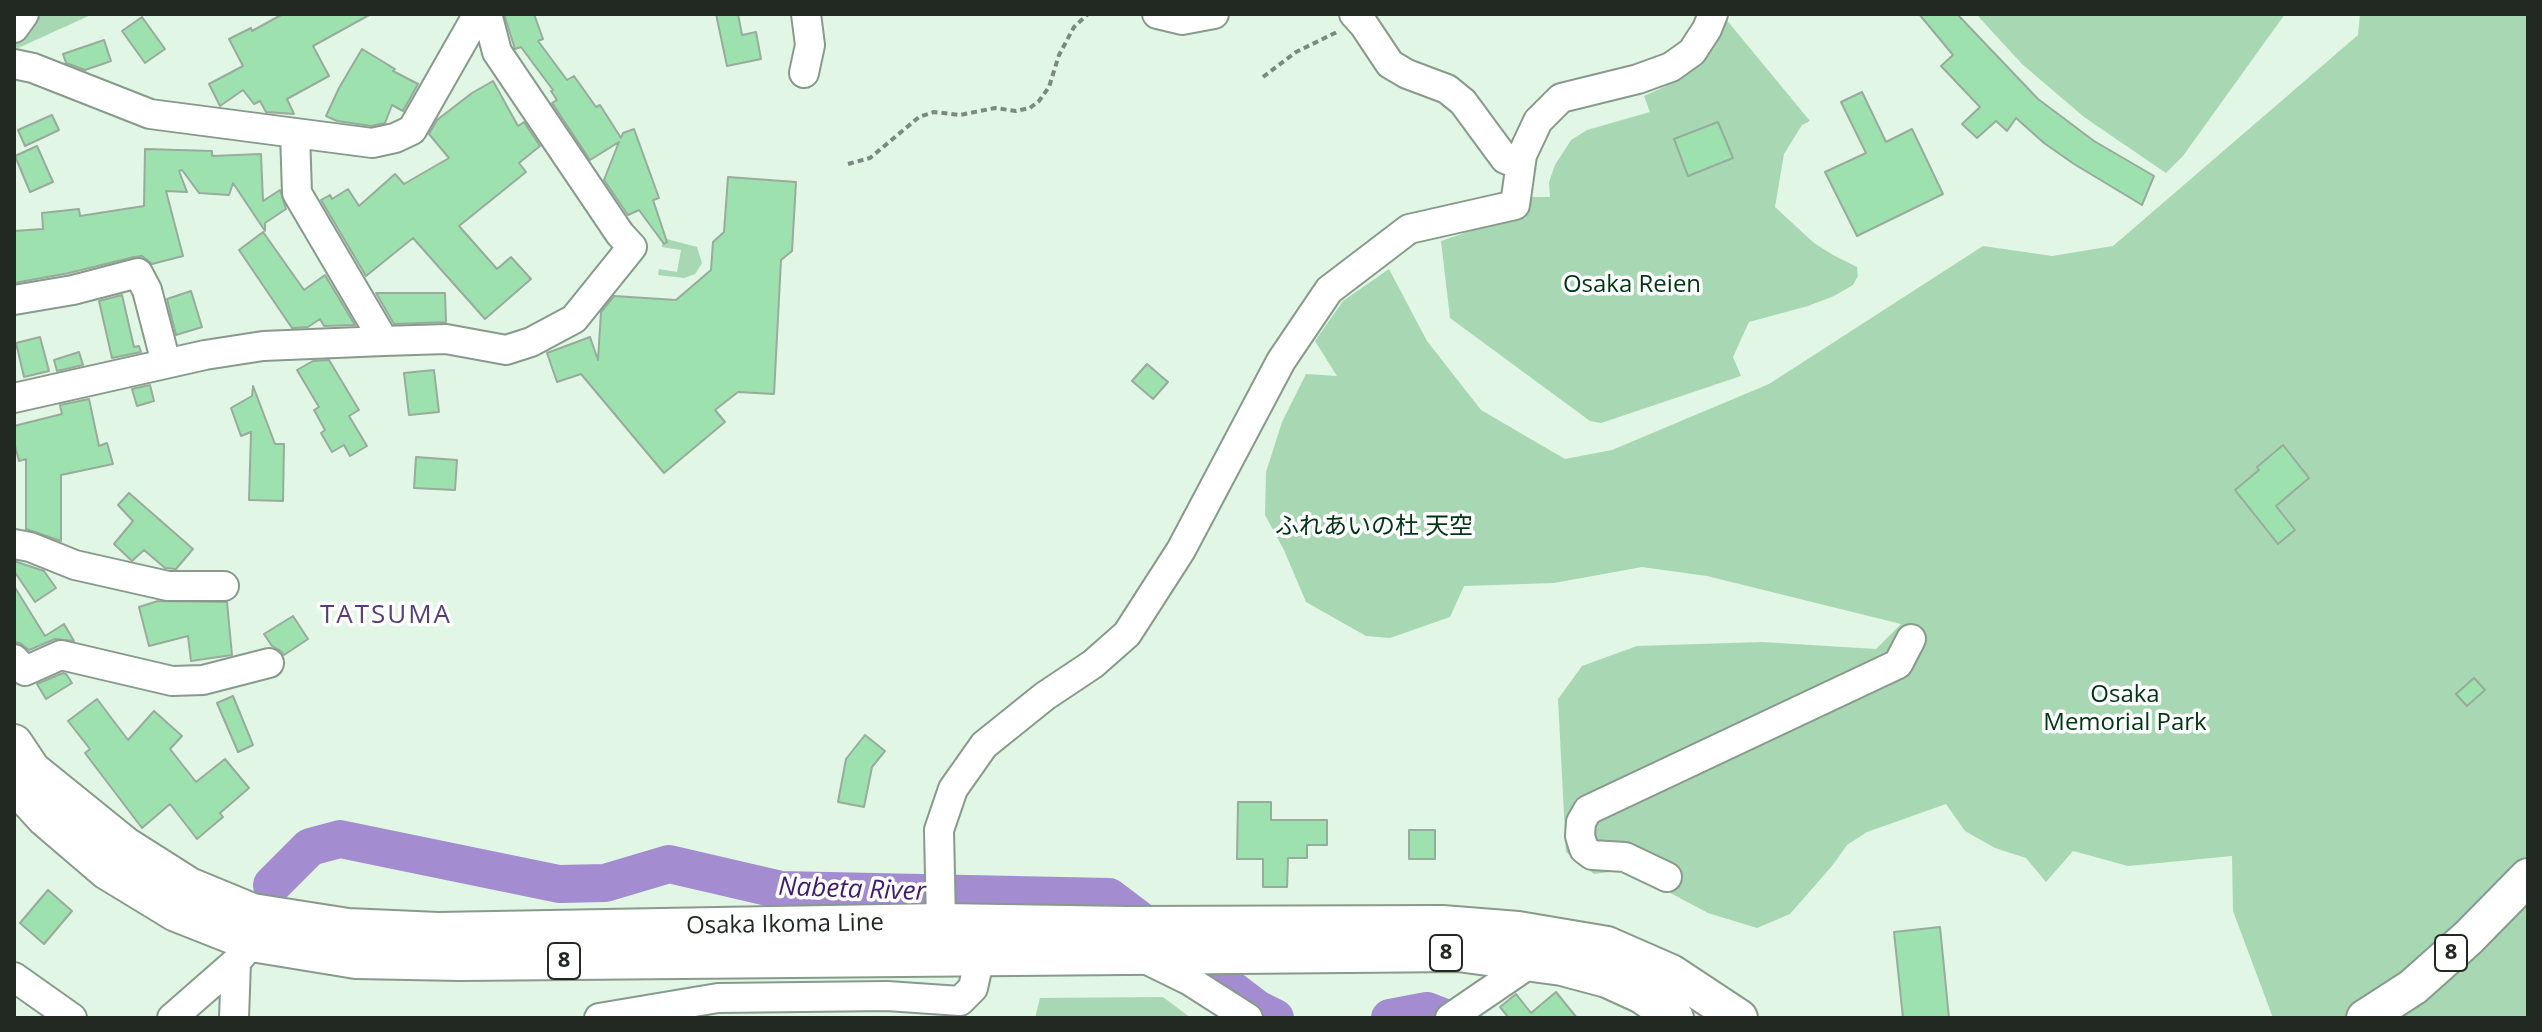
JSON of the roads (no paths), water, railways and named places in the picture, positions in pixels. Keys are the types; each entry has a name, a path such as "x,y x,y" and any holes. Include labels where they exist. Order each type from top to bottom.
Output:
{"main road":[{"name":"Osaka Ikoma Line","path":"20,766 126,846 189,886 252,912 348,927 438,931 941,902 1149,941 1204,956 1458,953 1532,962 1607,979 1642,995 1675,1018"},
{"name":"Osaka Ikoma Line","path":"20,766 45,818 107,871 244,952 356,960 460,962 980,956 1149,941 1442,924 1518,930 1607,945 1671,973 1739,1018"},
{"name":"8","path":"2365,1018 2413,987 2468,938 2528,877"}],"street":[{"path":"14,28 24,14"},
{"path":"14,64 33,68 150,114 372,143 412,130 480,14 489,21 497,52 620,234 632,247 574,319 531,342 506,350 446,339 263,346 166,363 14,398"},
{"path":"804,73 810,45 806,14"},
{"path":"1157,14 1182,20 1214,14"},
{"path":"941,902 939,830 953,789 984,745 1045,696 1093,664 1127,634 1181,550 1281,361 1329,290 1409,229 1515,205 1522,155 1538,121 1561,98 1638,79 1671,67 1692,52 1713,14"},
{"path":"1359,19 1390,64 1447,89 1463,102 1505,159 1520,165"},
{"path":"295,133 297,193 384,341"},
{"path":"14,300 73,290 138,273 147,290 166,363"},
{"path":"14,544 75,565 168,586 224,586"},
{"path":"1667,877 1625,857 1592,855 1584,849 1580,836 1581,822 1588,810 1898,664 1911,639"},
{"path":"14,659 25,671 61,655 172,681 203,680 269,663"},
{"path":"14,726 20,766"},
{"path":"1149,941 1190,981 1248,1018"},
{"path":"172,1018 244,952"},
{"path":"234,1018 244,952"},
{"path":"599,1018 718,998 887,996 960,1001 973,988 980,956"},
{"path":"1458,1012 1532,962"},
{"path":"14,977 72,1018"}],"waterway":[{"name":"Nabeta River","path":"272,885 310,847 340,839 559,884 605,883 669,864 781,890 1109,897 1257,1009 1275,1018"},
{"name":"Nabeta River","path":"1390,1018 1427,1011 1445,1018"}],"district":[{"name":"TATSUMA","path":"386,616"}],"park label":[{"name":"Osaka Reien","path":"1632,285"},
{"name":"ふれあいの杜 天空","path":"1374,527"},
{"name":"Osaka Memorial Park","path":"2125,709"}]}
